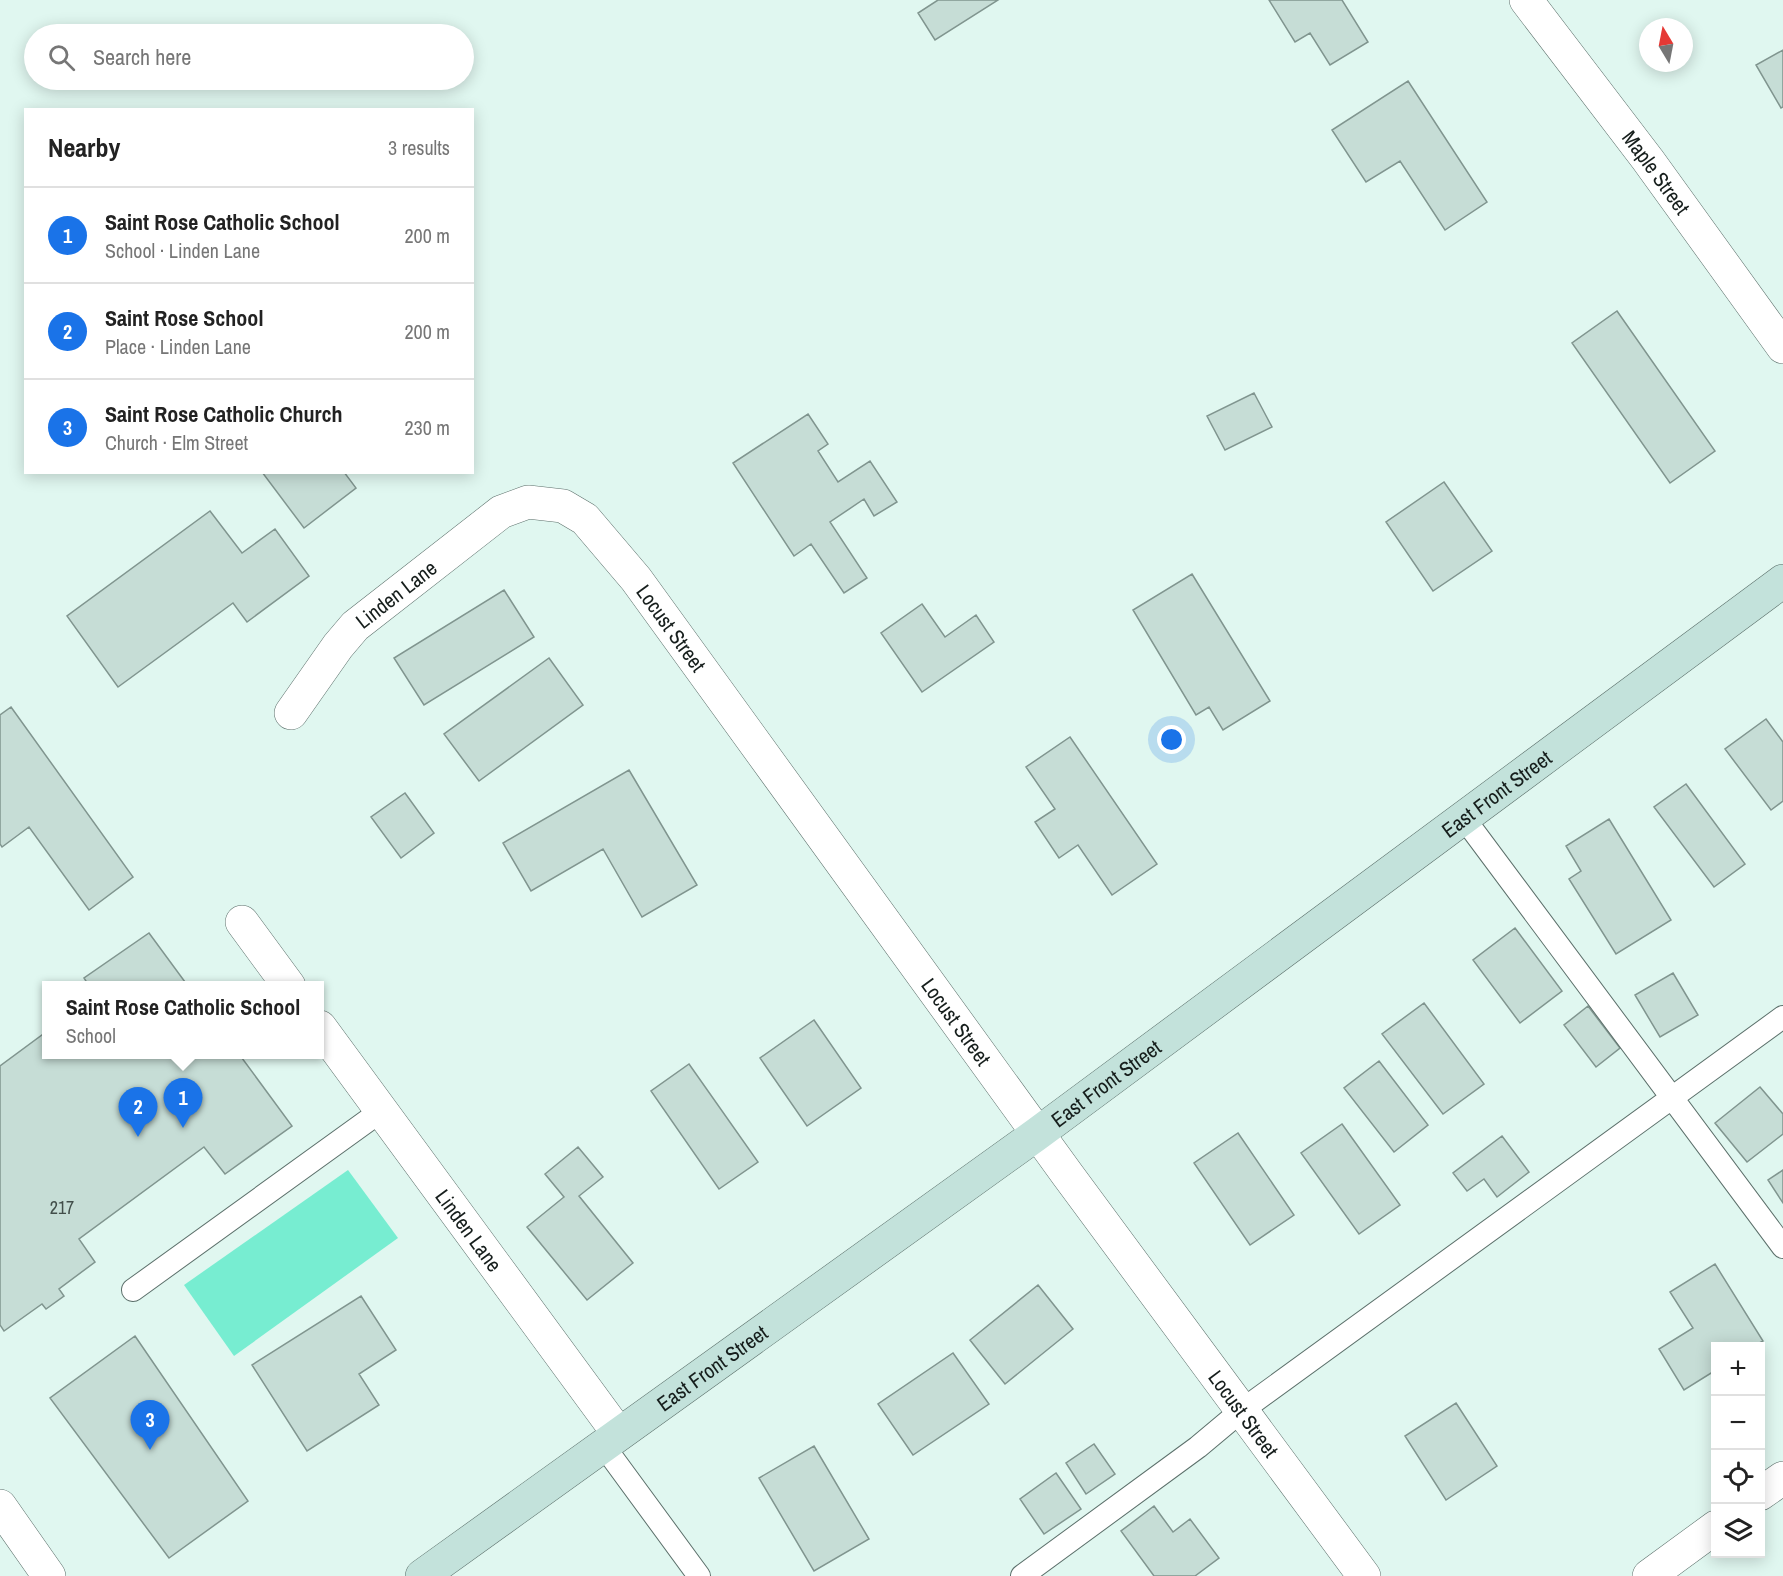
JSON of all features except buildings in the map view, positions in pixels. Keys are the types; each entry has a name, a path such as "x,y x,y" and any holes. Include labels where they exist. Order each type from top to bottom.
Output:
{"main road":[{"name":"East Front Street","path":"422,1576 1038,1134 1783,581"}],"street":[{"name":"Maple Street","path":"1526,0 1648,160 1783,347"},
{"name":"Linden Lane","path":"291,713 338,646 355,626 501,512 528,502"},
{"name":"Locust Street","path":"528,502 563,506 585,519 604,539 1364,1576"},
{"path":"242,922 285,981"},
{"name":"Linden Lane","path":"324,1033 610,1439"},
{"path":"1765,1491 1783,1478"},
{"path":"0,1506 49,1576"},
{"path":"1649,1576 1711,1531"}],"lane":[{"path":"1463,817 1783,1247"},
{"path":"1022,1576 1198,1447 1241,1411 1783,1017"},
{"path":"133,1290 381,1111"},
{"path":"610,1439 699,1576"}],"green space":[{"path":"348,1170 398,1238 234,1356 184,1285"}],"place":[{"name":"Saint Rose Catholic School","path":"183,1128"},
{"name":"Saint Rose School","path":"138,1137"},
{"name":"Saint Rose Catholic Church","path":"150,1450"}]}
